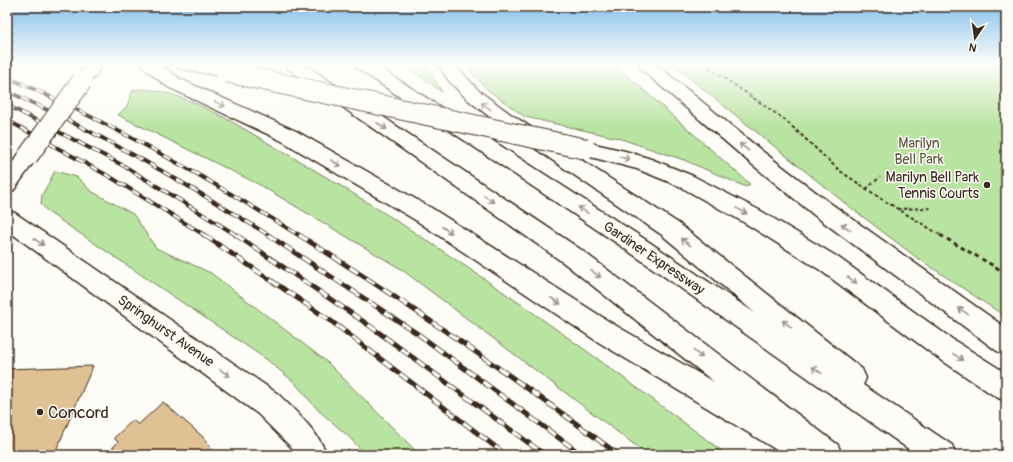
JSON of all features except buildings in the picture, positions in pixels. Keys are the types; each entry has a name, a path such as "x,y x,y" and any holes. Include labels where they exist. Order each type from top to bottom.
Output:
{"main road":[{"path":"7,185 79,86"},
{"path":"180,86 289,136 425,215 604,332 812,455"},
{"path":"289,86 625,158 686,181 746,213 828,263 943,346 1006,388"},
{"path":"324,86 572,256 828,455"},
{"name":"Gardiner Expressway","path":"396,86 632,242 942,455"},
{"path":"464,86 502,118 670,229 947,455"},
{"path":"672,86 821,208 1006,343"},
{"name":"Springhurst Avenue","path":"7,219 268,404 301,437 313,455"}],"path":[{"path":"735,86 805,136 821,154 866,189 897,209 1006,273"},
{"path":"866,189 880,177"},
{"path":"897,209 932,208"}],"green space":[{"path":"433,86 438,86 442,92"},
{"path":"484,86 638,86 750,184 746,187 684,160 618,138 525,117"},
{"name":"Marilyn Bell Park","path":"699,86 1006,86 1006,317 916,257 846,204"},
{"path":"144,89 180,97 198,104 250,132 340,185 454,258 509,296 727,455 648,455 401,269 258,184 118,115 127,106 133,90"},
{"path":"55,171 77,177 91,191 133,214 156,248 211,273 327,362 420,455 366,455 347,435 318,410 294,382 266,359 48,212 41,204 42,195"}],"railway":[{"path":"26,86 156,151 300,236"},
{"path":"7,91 75,124 141,159 270,236"},
{"path":"7,105 124,166 238,236"},
{"path":"7,120 112,178 206,236"},
{"path":"204,235 331,321 506,455"},
{"path":"236,235 370,326 545,455"},
{"path":"268,235 418,334 582,455"},
{"path":"299,235 461,342 619,455"}],"place":[{"name":"Marilyn Bell Park Tennis Courts","path":"987,185"},
{"name":"Concord","path":"40,412"}]}
